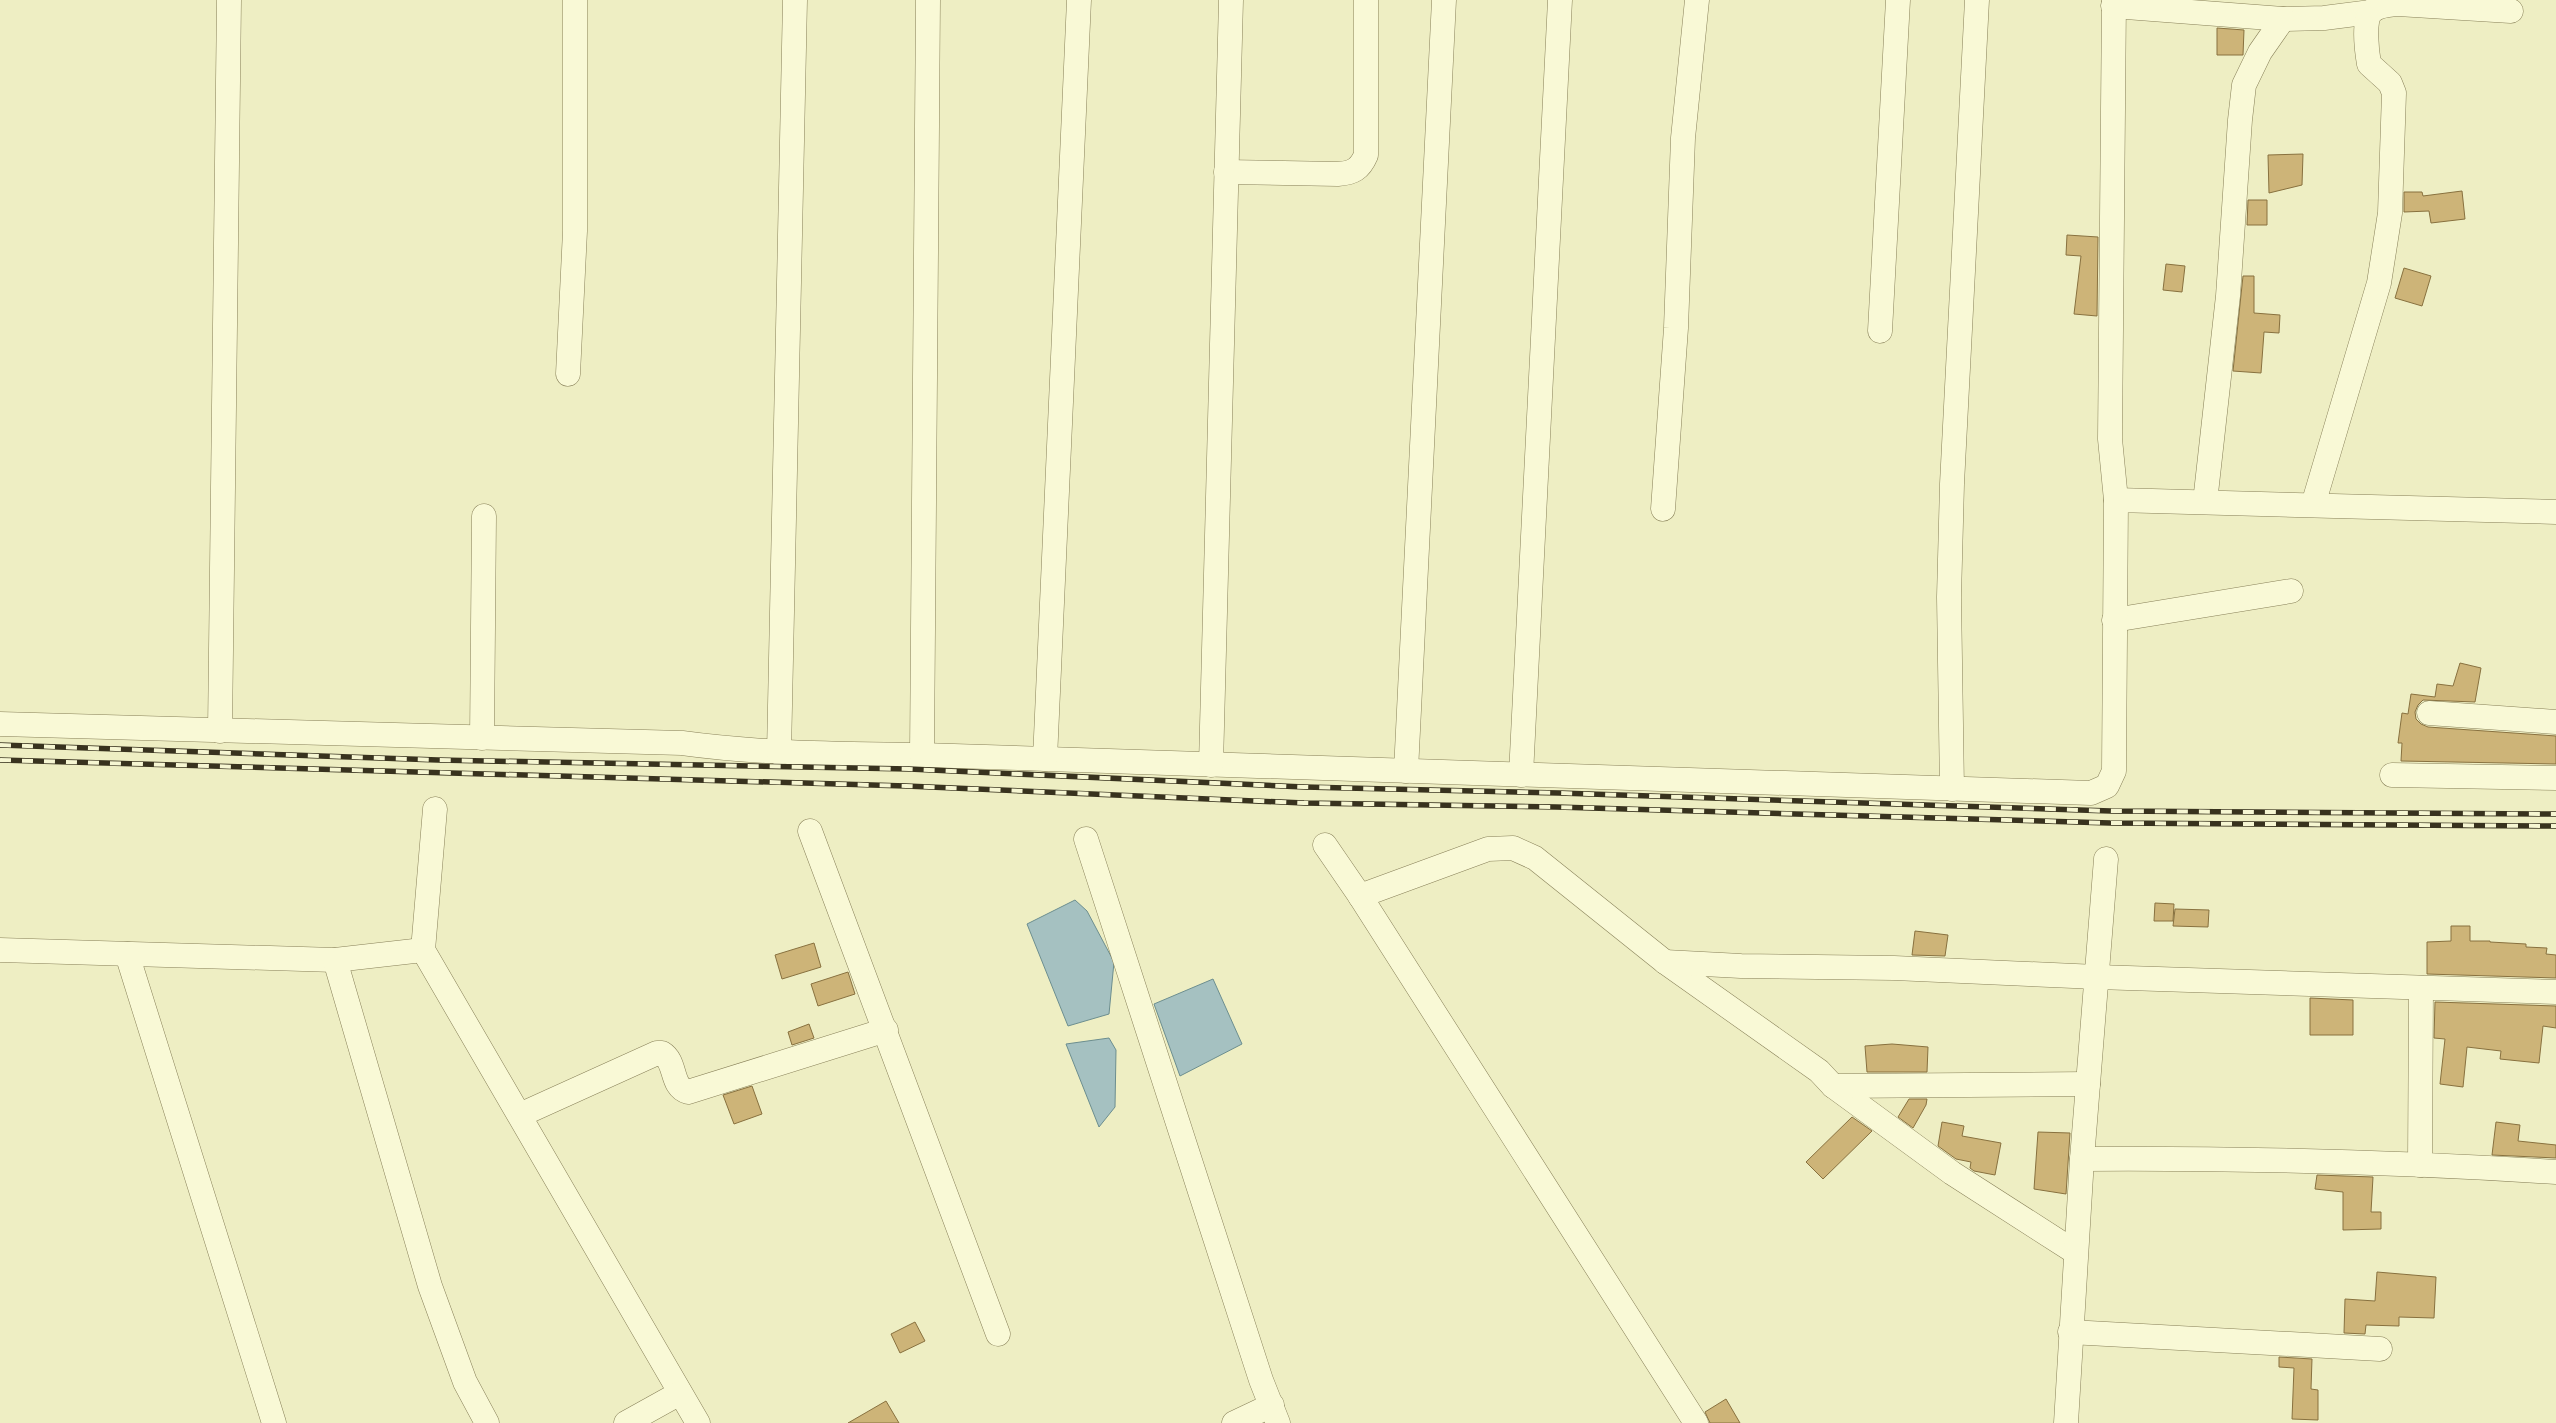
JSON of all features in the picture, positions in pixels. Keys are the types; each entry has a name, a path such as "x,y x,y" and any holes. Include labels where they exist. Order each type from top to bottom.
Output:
{"street":[{"path":"220,731 229,0"},
{"path":"568,374 574,231 575,0"},
{"path":"779,753 795,0"},
{"path":"922,755 928,0"},
{"path":"1045,759 1080,0"},
{"path":"1211,765 1231,0"},
{"path":"1226,172 1338,174 1351,173 1361,166 1366,155 1366,0"},
{"path":"1406,771 1444,0"},
{"path":"1521,775 1560,0"},
{"path":"1663,509 1676,328 1683,138 1697,0"},
{"path":"1880,331 1898,0"},
{"path":"1952,789 1949,597 1952,484 1977,0"},
{"path":"0,724 682,743 779,753 922,755 2091,793 2107,786 2114,771 2116,500 2110,439 2114,3 2283,18 2324,18 2370,12 2381,6 2398,2 2511,11"},
{"path":"2313,505 2380,283 2390,213 2394,94 2390,83 2369,64 2366,20 2370,12"},
{"path":"2205,502 2228,287 2244,85 2260,52 2283,18"},
{"path":"2116,500 2556,512"},
{"path":"482,738 484,516"},
{"path":"2114,620 2291,591"},
{"path":"2429,714 2556,722"},
{"path":"2392,775 2556,778"},
{"path":"435,809 423,950 698,1423"},
{"path":"810,831 886,1030 998,1334"},
{"path":"1086,839 1261,1380 1275,1414 1234,1423"},
{"path":"1325,845 1360,896 1696,1423"},
{"path":"1360,896 1488,849 1513,848 1535,858 1665,962 1819,1071 1833,1086 1952,1172 2076,1252"},
{"path":"2066,1423 2070,1332 2082,1159 2106,858"},
{"path":"0,950 335,960 423,950"},
{"path":"126,954 274,1423"},
{"path":"335,960 430,1286 465,1382 487,1423"},
{"path":"1665,962 1742,966 1894,968 2097,977 2556,992"},
{"path":"2420,1165 2421,988"},
{"path":"520,1115 657,1053 662,1053 666,1056 677,1085 682,1090 688,1092 886,1030"},
{"path":"1833,1086 2088,1084"},
{"path":"2082,1159 2214,1158 2556,1172"},
{"path":"2070,1332 2380,1349"},
{"path":"626,1423 680,1393"}],"water":[{"path":"1075,900 1087,911 1114,962 1109,1014 1068,1026 1027,924"},
{"path":"1213,979 1242,1044 1180,1076 1154,1004"},
{"path":"1109,1038 1116,1050 1115,1107 1099,1127 1066,1044"}],"building":[{"path":"2217,28 2244,30 2243,55 2217,55"},
{"path":"2303,154 2302,185 2269,193 2268,155"},
{"path":"2462,191 2465,219 2431,223 2429,211 2404,212 2404,192 2422,192 2423,196"},
{"path":"2248,200 2267,200 2267,225 2247,225"},
{"path":"2067,235 2098,237 2097,316 2074,314 2081,256 2066,255"},
{"path":"2166,264 2185,266 2182,292 2163,290"},
{"path":"2404,268 2431,276 2422,306 2395,298"},
{"path":"2243,276 2254,276 2254,313 2280,315 2279,333 2264,332 2261,373 2233,371"},
{"path":"2460,663 2481,668 2475,702 2423,700 2415,712 2416,719 2428,727 2556,736 2556,764 2401,761 2402,743 2398,743 2402,713 2408,714 2411,694 2435,697 2437,684 2453,686"},
{"path":"2155,903 2174,904 2173,921 2154,921"},
{"path":"2175,909 2209,910 2208,927 2173,926"},
{"path":"2451,926 2470,926 2470,941 2526,944 2526,947 2547,948 2546,954 2556,955 2556,978 2427,974 2427,942 2451,941"},
{"path":"1915,931 1948,935 1945,956 1912,955"},
{"path":"814,943 821,967 782,979 775,955"},
{"path":"848,972 855,994 818,1006 811,984"},
{"path":"2310,998 2353,1000 2353,1035 2310,1035"},
{"path":"2435,1002 2556,1006 2556,1028 2543,1026 2539,1063 2500,1059 2501,1051 2467,1047 2463,1087 2440,1084 2445,1039 2434,1038"},
{"path":"809,1024 814,1038 792,1045 788,1032"},
{"path":"1892,1044 1928,1047 1927,1072 1867,1072 1865,1046"},
{"path":"752,1086 762,1114 734,1124 723,1095"},
{"path":"1909,1099 1927,1099 1926,1105 1913,1128 1898,1117"},
{"path":"1852,1117 1872,1131 1823,1179 1806,1162"},
{"path":"1942,1122 1964,1126 1962,1136 2001,1143 1995,1175 1974,1171 1970,1168 1971,1162 1956,1159 1938,1146"},
{"path":"2496,1122 2520,1125 2518,1141 2556,1145 2556,1158 2492,1155"},
{"path":"2038,1132 2070,1133 2066,1194 2034,1189"},
{"path":"2317,1175 2373,1177 2371,1212 2381,1212 2381,1229 2343,1230 2343,1192 2315,1189"},
{"path":"2377,1272 2436,1277 2434,1318 2399,1317 2399,1326 2366,1325 2365,1334 2344,1333 2345,1299 2375,1301"},
{"path":"915,1322 925,1341 900,1353 891,1334"},
{"path":"2279,1357 2312,1359 2311,1389 2318,1390 2318,1420 2292,1419 2294,1368 2279,1367"},
{"path":"1726,1399 1740,1423 1710,1423 1705,1412"},
{"path":"886,1401 899,1423 848,1423"}],"railway":[{"path":"0,745 438,760 909,769 1304,787 1559,793 2111,811 2556,814"},
{"path":"0,760 906,786 1304,803 1556,807 2110,823 2556,826"}]}
